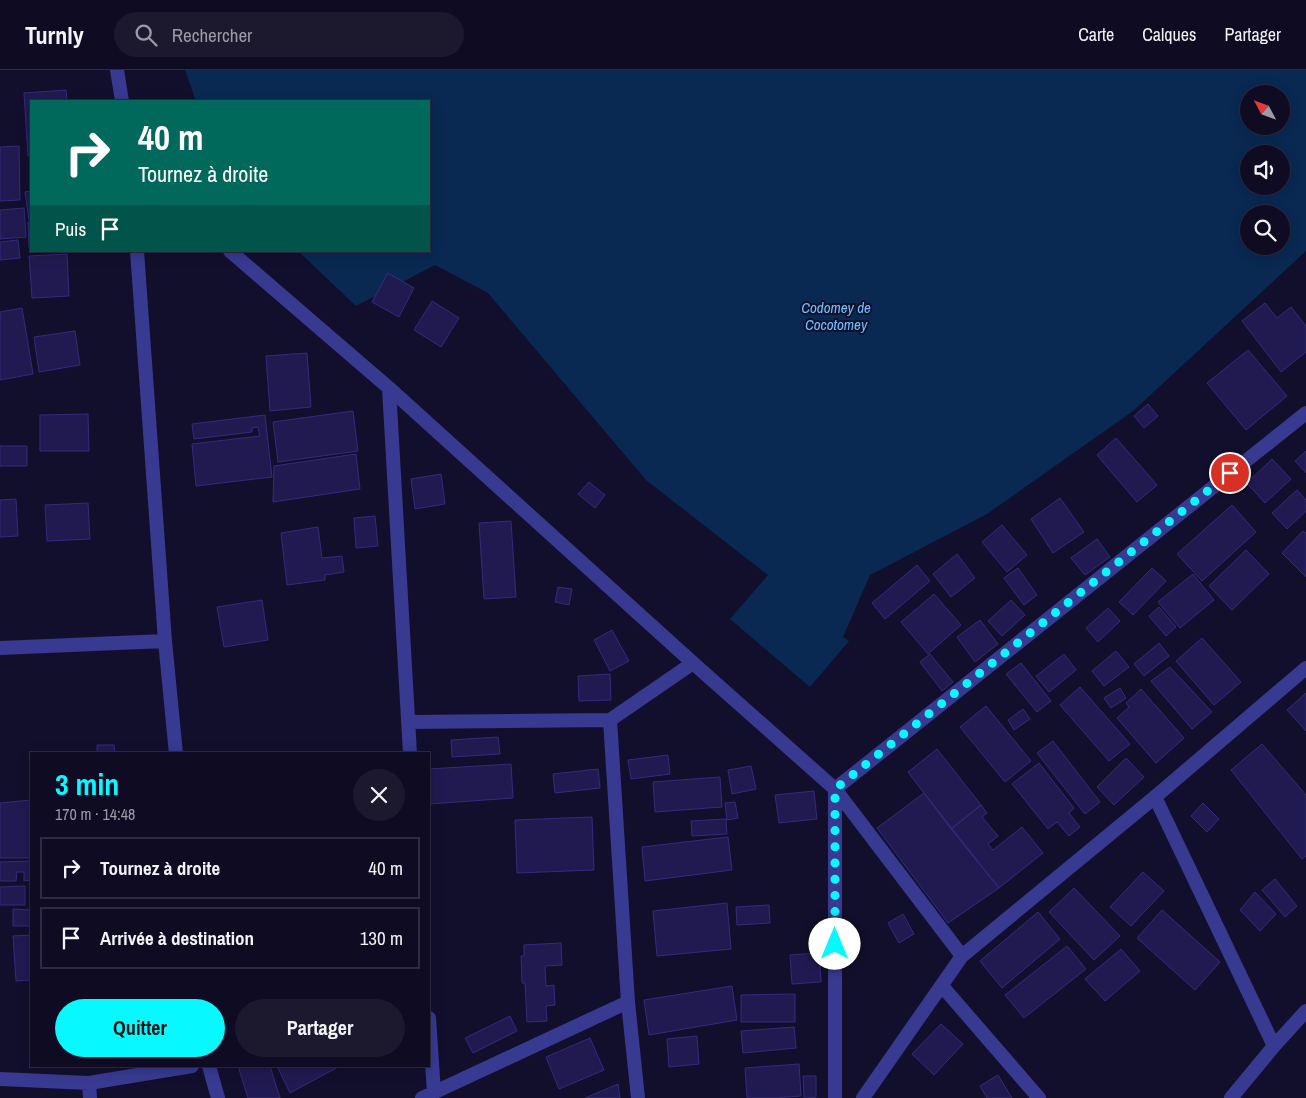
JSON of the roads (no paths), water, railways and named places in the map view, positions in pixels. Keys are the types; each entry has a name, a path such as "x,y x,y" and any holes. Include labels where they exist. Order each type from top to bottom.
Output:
{"street":[{"path":"117,70 122,100"},
{"path":"137,252 164,640 176,752"},
{"path":"231,252 389,388 835,789 962,956"},
{"path":"389,388 410,752"},
{"path":"835,789 1306,413"},
{"path":"0,648 164,640"},
{"path":"408,722 610,720 693,663"},
{"path":"863,1098 962,956 1156,797 1306,668"},
{"path":"610,720 628,1002 638,1098"},
{"path":"835,789 835,1098"},
{"path":"1156,797 1274,1046"},
{"path":"942,986 1039,1098"},
{"path":"428,1067 428,1096 628,1002"},
{"path":"1230,1098 1306,1011"},
{"path":"0,1079 89,1083 186,1067"},
{"path":"209,1067 218,1098"},
{"path":"89,1083 90,1098"}],"water":[{"name":"Codomey de Cocotomey","path":"185,70 1306,70 1306,251 1133,411 987,514 870,575 843,637 849,641 810,687 730,619 768,575 646,480 488,293 435,265 356,306 299,252 430,252 430,100 196,100"}]}
